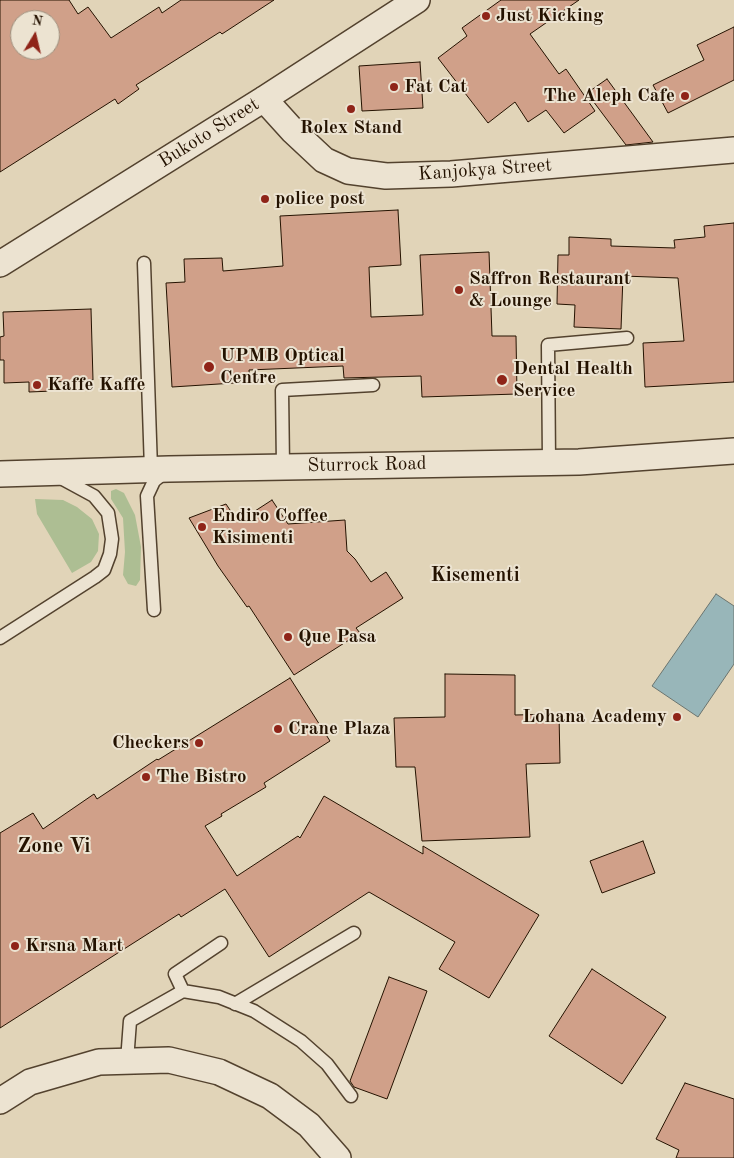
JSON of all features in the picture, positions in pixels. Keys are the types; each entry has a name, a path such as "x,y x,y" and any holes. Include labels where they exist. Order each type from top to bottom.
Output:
{"street":[{"name":"Bukoto Street","path":"0,264 417,0"},
{"name":"Kanjokya Street","path":"264,98 293,131 324,160 348,171 386,176 451,174 734,150"},
{"name":"Sturrock Road","path":"0,474 284,466 579,462 734,451"},
{"path":"0,1101 30,1082 99,1062 168,1060 219,1072 270,1096 309,1125 338,1158"}],"lane":[{"path":"144,264 160,469 147,496 154,610"},
{"path":"549,462 548,345 627,338"},
{"path":"284,466 282,390 373,385"},
{"path":"0,638 104,570 110,554 112,539 108,512 94,496 51,473"},
{"path":"235,1004 354,933"},
{"path":"183,991 175,974 221,943"},
{"path":"127,1061 130,1021 183,991 219,997 254,1011 301,1041 328,1064 351,1096"}],"green space":[{"path":"116,489 124,493 135,515 141,547 140,580 136,586 128,584 123,575 125,552 123,518 111,499 111,491"},
{"path":"35,499 63,500 77,507 92,519 99,534 98,551 91,562 72,573 37,514"}],"water":[{"path":"716,594 734,606 734,664 698,717 652,686"}],"building":[{"path":"0,0 69,0 78,14 88,7 111,38 159,7 162,13 181,0 274,0 222,34 220,32 136,85 139,89 118,104 115,99 0,172"},
{"path":"501,0 579,0 530,34 559,74 566,69 595,111 564,133 546,110 528,122 515,102 488,123 438,58 467,36 462,28"},
{"path":"734,27 734,80 668,113 653,85 704,60 697,45"},
{"path":"420,62 423,108 362,111 359,66"},
{"path":"607,79 653,142 626,145 587,93"},
{"path":"398,210 401,265 369,267 371,317 423,315 420,255 489,252 492,336 516,336 517,394 422,397 421,376 344,378 343,366 249,370 250,382 172,387 166,283 185,282 184,259 222,258 223,271 283,266 280,216"},
{"path":"734,223 734,382 645,387 643,343 684,341 678,278 623,276 621,329 574,327 575,305 557,304 558,255 569,255 569,237 611,239 611,246 675,248 674,240 705,237 704,226"},
{"path":"91,309 93,380 53,382 53,391 29,392 29,382 4,383 4,360 0,360 0,337 4,336 3,312"},
{"path":"272,500 288,524 345,520 347,551 371,582 386,572 403,598 356,628 360,633 294,675 249,606 247,607 218,566 189,518 226,504 238,522"},
{"path":"445,674 515,675 515,715 559,714 560,763 526,764 530,837 422,841 415,767 396,767 394,718 445,717"},
{"path":"290,678 330,741 264,783 266,787 205,826 237,876 298,836 300,838 324,796 423,854 423,846 539,915 489,998 439,969 455,942 369,892 269,957 225,889 181,917 179,914 0,1028 0,833 33,813 43,829 94,794 97,799 157,759"},
{"path":"643,841 655,873 602,893 590,861"},
{"path":"592,969 666,1017 622,1084 549,1036"},
{"path":"389,977 427,991 387,1099 354,1087 350,1081"},
{"path":"685,1083 734,1099 734,1158 676,1158 679,1150 656,1139"}],"place":[{"name":"Just Kicking","path":"486,16"},
{"name":"Fat Cat","path":"394,87"},
{"name":"The Aleph Cafe","path":"685,96"},
{"name":"Rolex Stand","path":"351,109"},
{"name":"police post","path":"265,199"},
{"name":"Saffron Restaurant & Lounge","path":"459,290"},
{"name":"UPMB Optical Centre","path":"209,367"},
{"name":"Dental Health Service","path":"502,380"},
{"name":"Kaffe Kaffe","path":"37,385"},
{"name":"Endiro Coffee Kisimenti","path":"202,527"},
{"name":"Que Pasa","path":"288,637"},
{"name":"Lohana Academy","path":"677,717"},
{"name":"Crane Plaza","path":"278,729"},
{"name":"Checkers","path":"199,743"},
{"name":"The Bistro","path":"146,777"},
{"name":"Krsna Mart","path":"15,946"}],"district":[{"name":"Kisementi","path":"475,576"},
{"name":"Zone Vi","path":"54,846"}]}
